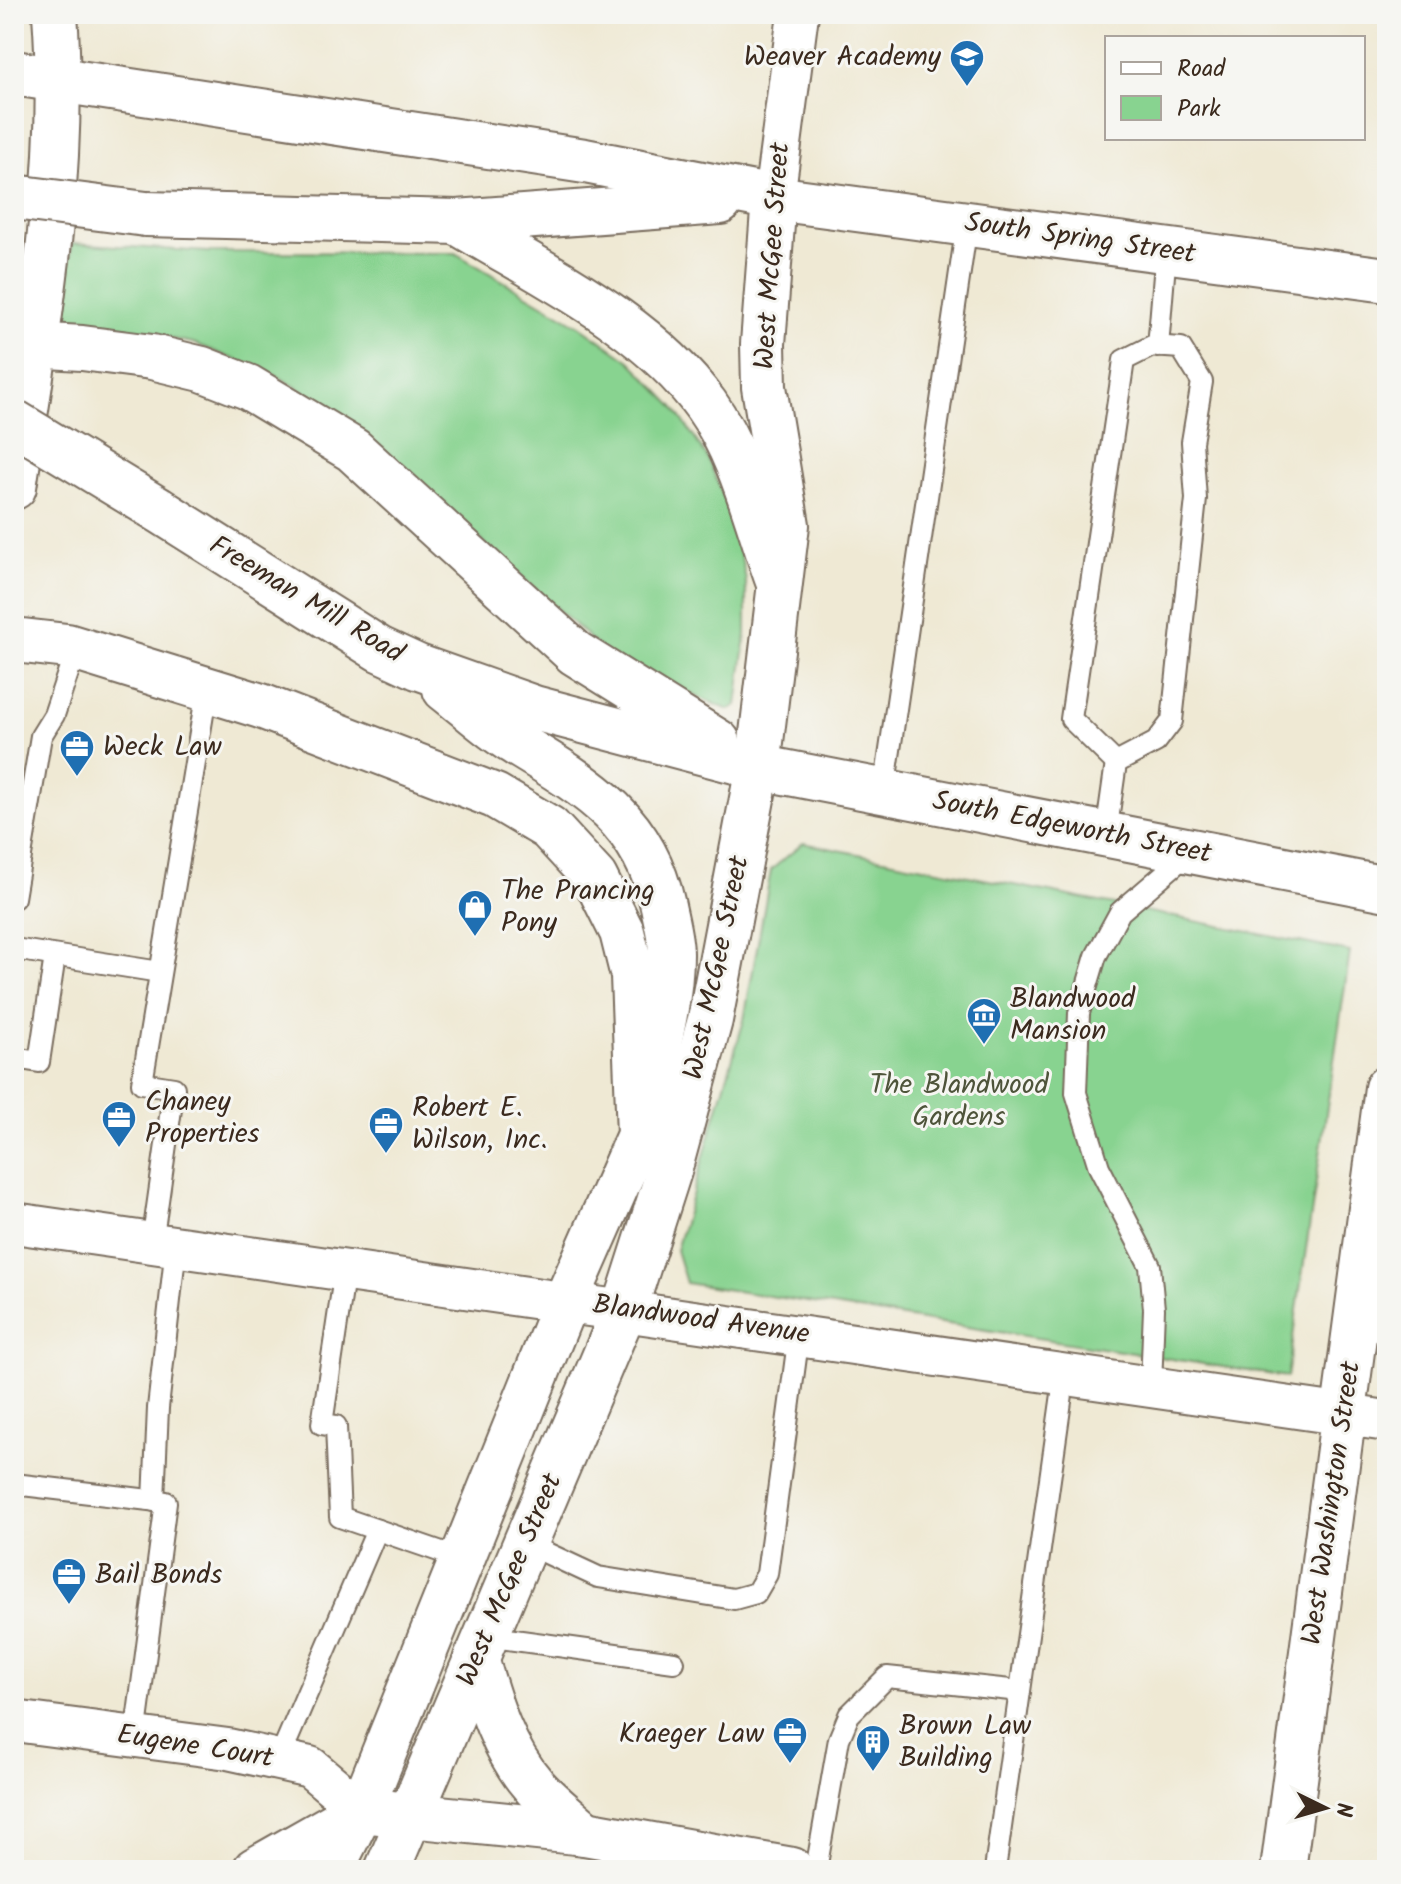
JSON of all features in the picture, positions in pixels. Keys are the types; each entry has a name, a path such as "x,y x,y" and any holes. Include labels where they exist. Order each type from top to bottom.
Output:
{"main road":[{"path":"14,487 25,346 59,132 60,79 55,14"},
{"path":"14,73 585,161 774,198"},
{"path":"14,197 146,214 457,222 774,198"},
{"name":"South Spring Street","path":"774,198 1387,280"},
{"name":"West McGee Street","path":"387,1870 625,1308 669,1171 710,1020 758,767 787,525 764,387 763,344 774,198"},
{"path":"457,222 588,302 650,345 707,406 734,460 778,581"},
{"path":"25,346 82,348 152,357 202,369 248,387 353,450 575,653 758,767"},
{"name":"Freeman Mill Road","path":"14,422 379,649 418,667 534,708 758,767"},
{"path":"14,640 76,649 261,706 495,796 549,828 595,878 622,932 633,976 639,1135"},
{"path":"418,667 510,740 565,771 606,802 645,853 658,882 672,953 666,1002 639,1135"},
{"name":"South Edgeworth Street","path":"758,767 1387,889"},
{"name":"West Washington Street","path":"1283,1870 1387,1088"},
{"name":"West McGee Street","path":"331,1870 361,1810 566,1301 639,1135"},
{"path":"481,1647 494,1720 528,1777 585,1833"},
{"path":"255,1870 361,1810 585,1833 792,1870"}],"street":[{"name":"West McGee Street","path":"774,198 798,14"},
{"name":"Blandwood Avenue","path":"14,1223 625,1308 1387,1421"},
{"name":"Eugene Court","path":"14,1721 279,1759 310,1767 361,1810"}],"lane":[{"path":"884,791 967,224"},
{"path":"1158,347 1166,251"},
{"path":"1158,347 1181,348 1202,382 1192,442 1196,499 1172,721 1156,742 1116,763 1071,719 1124,360 1158,347"},
{"path":"14,898 41,736 54,715 76,649"},
{"path":"154,1501 164,1244 174,1088 142,1083 207,690"},
{"path":"1106,834 1116,763"},
{"path":"1151,1386 1154,1309 1150,1266 1099,1167 1076,1093 1079,1013 1096,956 1120,912 1191,851"},
{"path":"14,949 160,972"},
{"path":"14,1058 39,1062 55,956"},
{"path":"345,1270 322,1424 336,1426 340,1517 462,1559"},
{"path":"525,1543 598,1577 734,1599 756,1593 767,1574 799,1334"},
{"path":"995,1870 1065,1373"},
{"path":"14,1484 166,1502 135,1737"},
{"path":"279,1759 377,1530"},
{"path":"481,1647 674,1662"},
{"path":"816,1870 839,1739 849,1715 887,1677 1020,1691"}],"green space":[{"path":"72,243 208,252 455,253 580,326 630,361 674,407 707,457 733,519 746,580 746,635 737,705 729,710 618,664 341,414 279,377 193,343 73,320 63,313"},
{"name":"The Blandwood Gardens","path":"803,843 1350,952 1287,1377 686,1283 676,1250 744,1020 771,870"}],"place":[{"name":"Weaver Academy","path":"967,88"},
{"name":"Weck Law","path":"77,778"},
{"name":"The Prancing Pony","path":"475,938"},
{"name":"Blandwood Mansion","path":"984,1046"},
{"name":"Chaney Properties","path":"119,1149"},
{"name":"Robert E. Wilson, Inc.","path":"386,1155"},
{"name":"Bail Bonds","path":"69,1606"},
{"name":"Kraeger Law","path":"790,1765"},
{"name":"Brown Law Building","path":"873,1773"}]}
